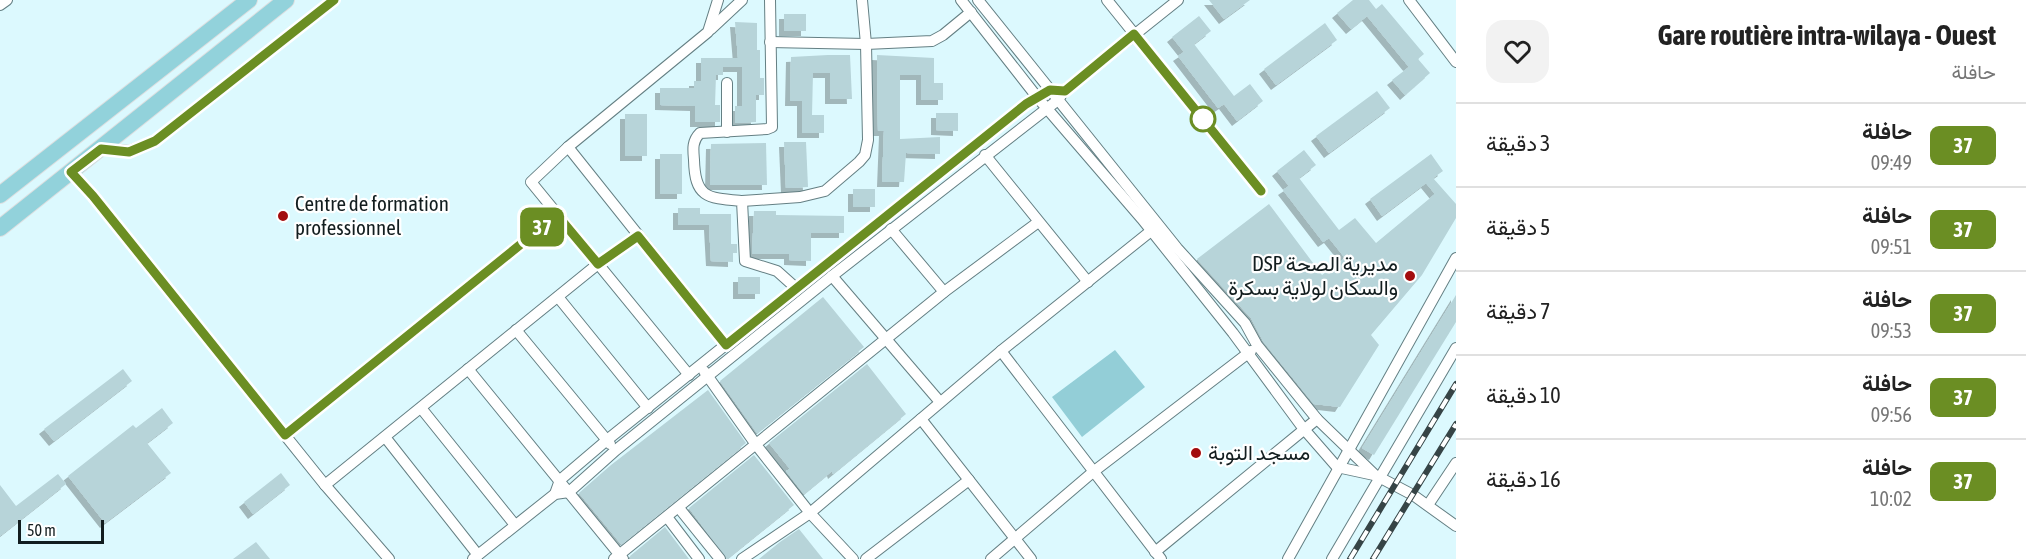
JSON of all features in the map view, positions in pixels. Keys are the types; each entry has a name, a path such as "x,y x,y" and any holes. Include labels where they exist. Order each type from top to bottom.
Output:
{"main road":[{"path":"0,195 249,0"},
{"path":"0,228 286,0"}],"street":[{"path":"0,6 7,0"},
{"path":"101,149 129,152 155,141 334,0"},
{"path":"708,32 718,0"},
{"path":"689,375 531,182 568,147 708,32 742,0"},
{"path":"770,0 772,127 700,133 696,137 693,143 696,187 713,199 742,201 816,194 825,191 865,154 868,140 866,44 862,0"},
{"path":"961,0 1037,97 1155,228 1245,323 1257,345 1317,419 1378,477"},
{"path":"978,0 1050,90 1061,96 1247,355 1303,428 1337,467 1378,477 1413,495 1456,526"},
{"path":"1107,0 1261,191"},
{"path":"385,437 476,557 555,494 569,492 616,450 891,229 1047,108 1178,0"},
{"path":"1409,0 1456,62"},
{"path":"770,42 866,44 932,40 943,35 971,12"},
{"path":"727,83 728,132"},
{"path":"555,494 560,480 607,440 1037,97 1050,90"},
{"path":"568,147 726,345"},
{"path":"985,155 1037,223 1088,282"},
{"path":"71,172 93,196 325,485 389,559"},
{"path":"742,201 745,261 777,271 796,288"},
{"path":"285,435 557,215"},
{"path":"468,369 560,480 619,558 944,292 1037,223"},
{"path":"742,559 810,513 1001,351 1155,228"},
{"path":"891,229 944,292"},
{"path":"325,485 598,264 638,236"},
{"path":"1288,559 1337,467 1350,449 1456,258"},
{"path":"832,276 940,402"},
{"path":"558,297 648,408"},
{"path":"516,330 616,450"},
{"path":"991,559 1093,472 1257,345"},
{"path":"1332,559 1378,477 1456,348"},
{"path":"1001,351 1158,556 1303,428 1317,419"},
{"path":"700,366 757,446 810,513 853,559"},
{"path":"421,408 515,525"},
{"path":"921,419 1030,559"},
{"path":"1428,506 1456,463"},
{"path":"866,559 969,480"},
{"path":"679,508 720,559"},
{"path":"667,517 699,559"}],"shaded area":[{"path":"1115,350 1145,387 1082,437 1052,397"}],"building":[{"path":"1209,0 1250,0 1224,19"},
{"path":"1353,0 1369,0 1376,9 1382,4 1424,54 1418,59 1430,73 1405,95 1392,80 1409,67 1367,16 1351,29 1337,13"},
{"path":"784,14 806,14 806,31 784,31"},
{"path":"1199,16 1211,31 1194,44 1234,96 1250,84 1263,101 1237,121 1224,104 1218,108 1178,56 1184,52 1172,37"},
{"path":"735,22 757,23 757,50 760,50 760,78 764,78 764,95 756,95 756,122 735,123 735,106 742,106 742,67 723,67 723,75 716,75 715,105 720,105 720,122 695,122 695,106 660,105 660,88 694,88 694,81 701,81 701,58 738,58"},
{"path":"1325,23 1337,40 1276,85 1264,69"},
{"path":"850,55 852,99 830,99 830,73 813,73 812,115 824,115 824,133 802,133 802,101 790,101 791,57"},
{"path":"877,55 934,58 934,83 943,83 943,100 921,100 921,75 900,75 900,139 940,137 940,154 906,153 904,182 882,182 884,131 878,131"},
{"path":"1377,91 1390,108 1329,153 1316,136"},
{"path":"936,113 958,113 958,131 936,130"},
{"path":"625,114 647,114 647,156 625,156"},
{"path":"784,142 806,142 808,187 786,188"},
{"path":"766,143 767,185 710,185 711,144"},
{"path":"1304,150 1316,165 1299,178 1339,230 1355,218 1376,243 1435,194 1426,183 1382,216 1370,199 1431,154 1443,171 1433,178 1456,204 1456,218 1422,275 1371,335 1379,345 1340,407 1314,404 1263,341 1251,318 1197,259 1269,204 1322,275 1345,258 1329,238 1323,242 1283,190 1289,186 1277,171"},
{"path":"660,154 682,154 682,194 660,194"},
{"path":"853,189 875,189 875,207 853,207"},
{"path":"678,208 700,208 700,214 731,214 731,244 737,244 737,253 733,253 733,262 711,261 709,225 678,225"},
{"path":"754,211 776,211 776,215 844,216 844,233 811,233 811,261 789,260 789,254 752,254"},
{"path":"738,277 760,277 760,294 738,294"},
{"path":"1456,295 1456,322 1374,455 1362,448"},
{"path":"823,297 864,347 757,433 720,381"},
{"path":"867,364 906,414 833,474 832,471 804,494 786,471 790,469 769,443"},
{"path":"123,369 132,381 54,441 44,429"},
{"path":"708,390 746,443 621,544 579,493 611,465"},
{"path":"162,408 173,423 147,443 171,473 105,523 68,476 133,425 136,428"},
{"path":"754,455 794,505 727,559 689,508"},
{"path":"281,473 290,485 253,514 244,502"},
{"path":"58,474 66,484 0,536 0,485 16,506"},
{"path":"665,527 689,559 631,559 630,556"},
{"path":"799,529 823,559 759,559 780,542"},
{"path":"256,542 270,559 233,559"}],"railway":[{"path":"1350,559 1456,384"},
{"path":"1373,559 1456,424"}],"bus line":[{"name":"37","path":"334,0 155,141 129,152 101,149 71,172 93,196 285,435 557,215 598,264 638,236 726,345 1026,104 1050,90 1065,91 1134,34 1261,191"}],"place":[{"name":"Centre de formation professionnel","path":"283,216"},
{"name":"DSP مديرية الصحة والسكان لولاية بسكرة","path":"1410,276"},
{"name":"مسجد التوبة","path":"1196,453"}]}
